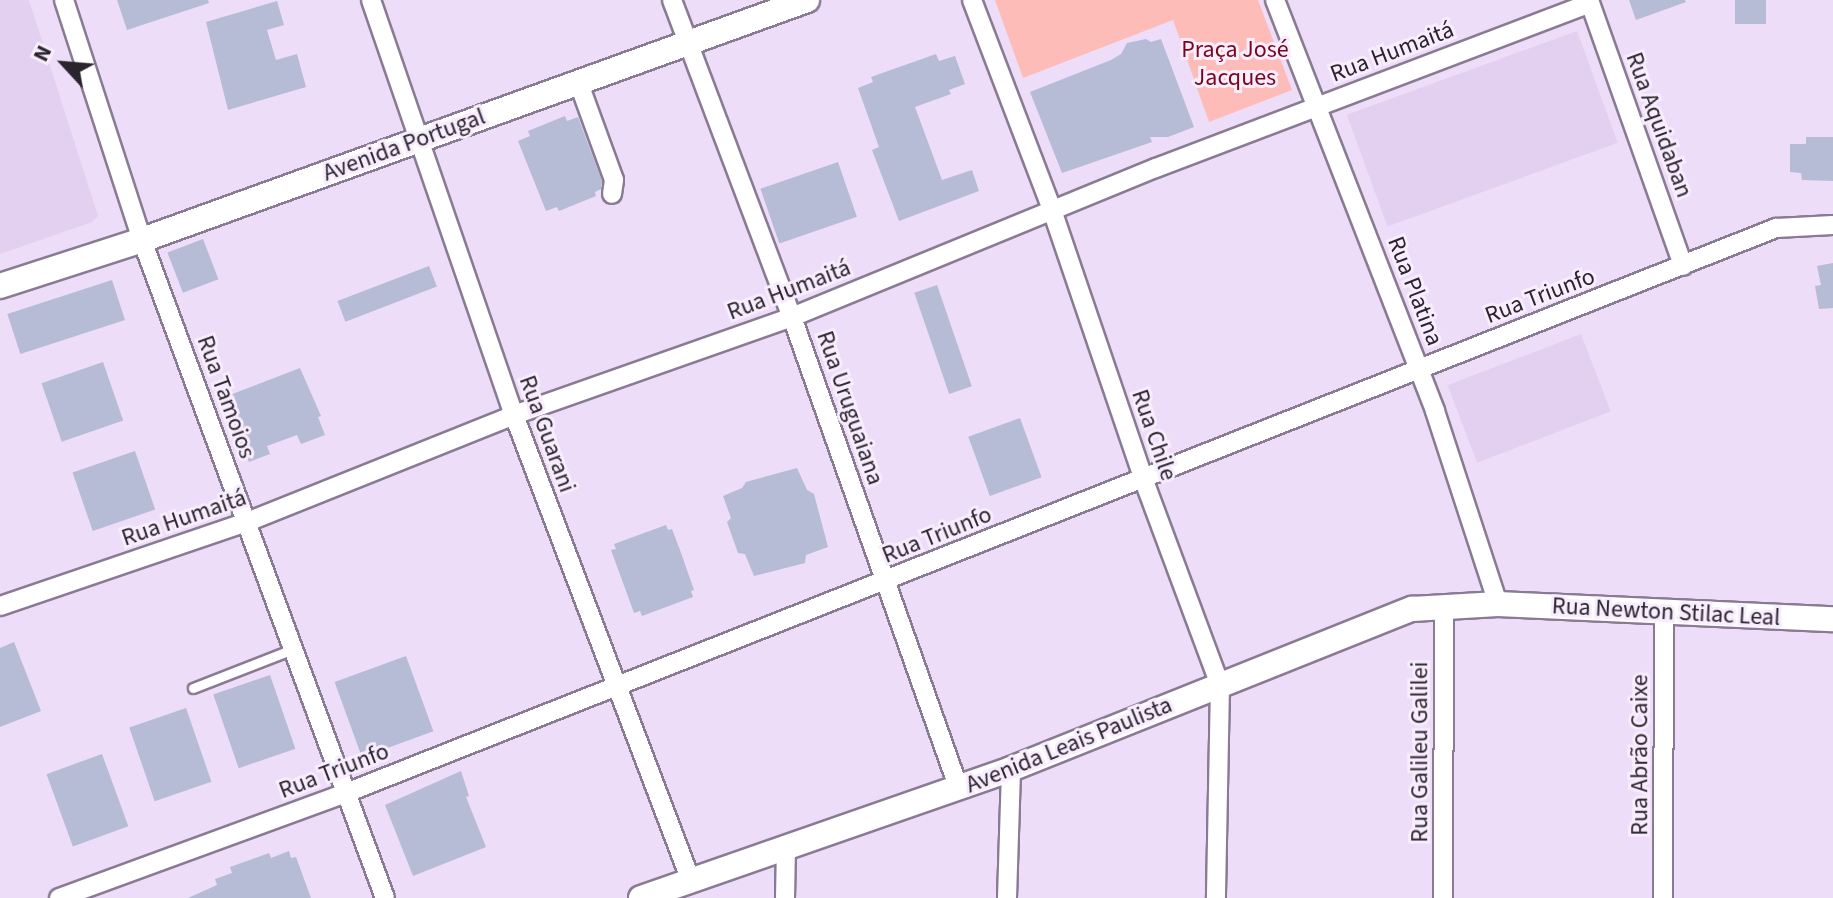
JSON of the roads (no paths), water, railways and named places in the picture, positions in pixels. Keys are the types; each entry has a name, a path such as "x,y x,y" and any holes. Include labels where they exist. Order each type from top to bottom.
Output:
{"street":[{"name":"Rua Tamoios","path":"64,0 142,240 385,898"},
{"name":"Rua Guarani","path":"371,0 514,415 691,880"},
{"name":"Rua Uruguaiana","path":"672,0 792,317 959,789"},
{"name":"Avenida Portugal","path":"0,286 142,240 807,0"},
{"name":"Rua Chile","path":"972,0 1052,210 1143,478 1220,685 1216,898"},
{"name":"Rua Platina","path":"1275,0 1419,368 1498,604"},
{"name":"Rua Humaitá","path":"0,606 247,522 514,415 792,317 1052,210 1590,2"},
{"name":"Rua Aquidaban","path":"1590,2 1683,266"},
{"path":"578,81 614,180 612,194"},
{"name":"Rua Triunfo","path":"59,898 346,793 1776,228 1833,225"},
{"name":"Avenida Leais Paulista","path":"641,898 959,789 1412,609 1498,604"},
{"name":"Rua Newton Stilac Leal","path":"1498,604 1833,619"},
{"name":"Rua Galileu Galilei","path":"1443,898 1444,605"},
{"name":"Rua Abrão Caixe","path":"1663,898 1664,612"},
{"path":"1007,898 1011,769"},
{"path":"785,898 786,847"}],"lane":[{"path":"193,688 293,649"}],"park label":[{"name":"Praça José Jacques","path":"1235,64"}]}
